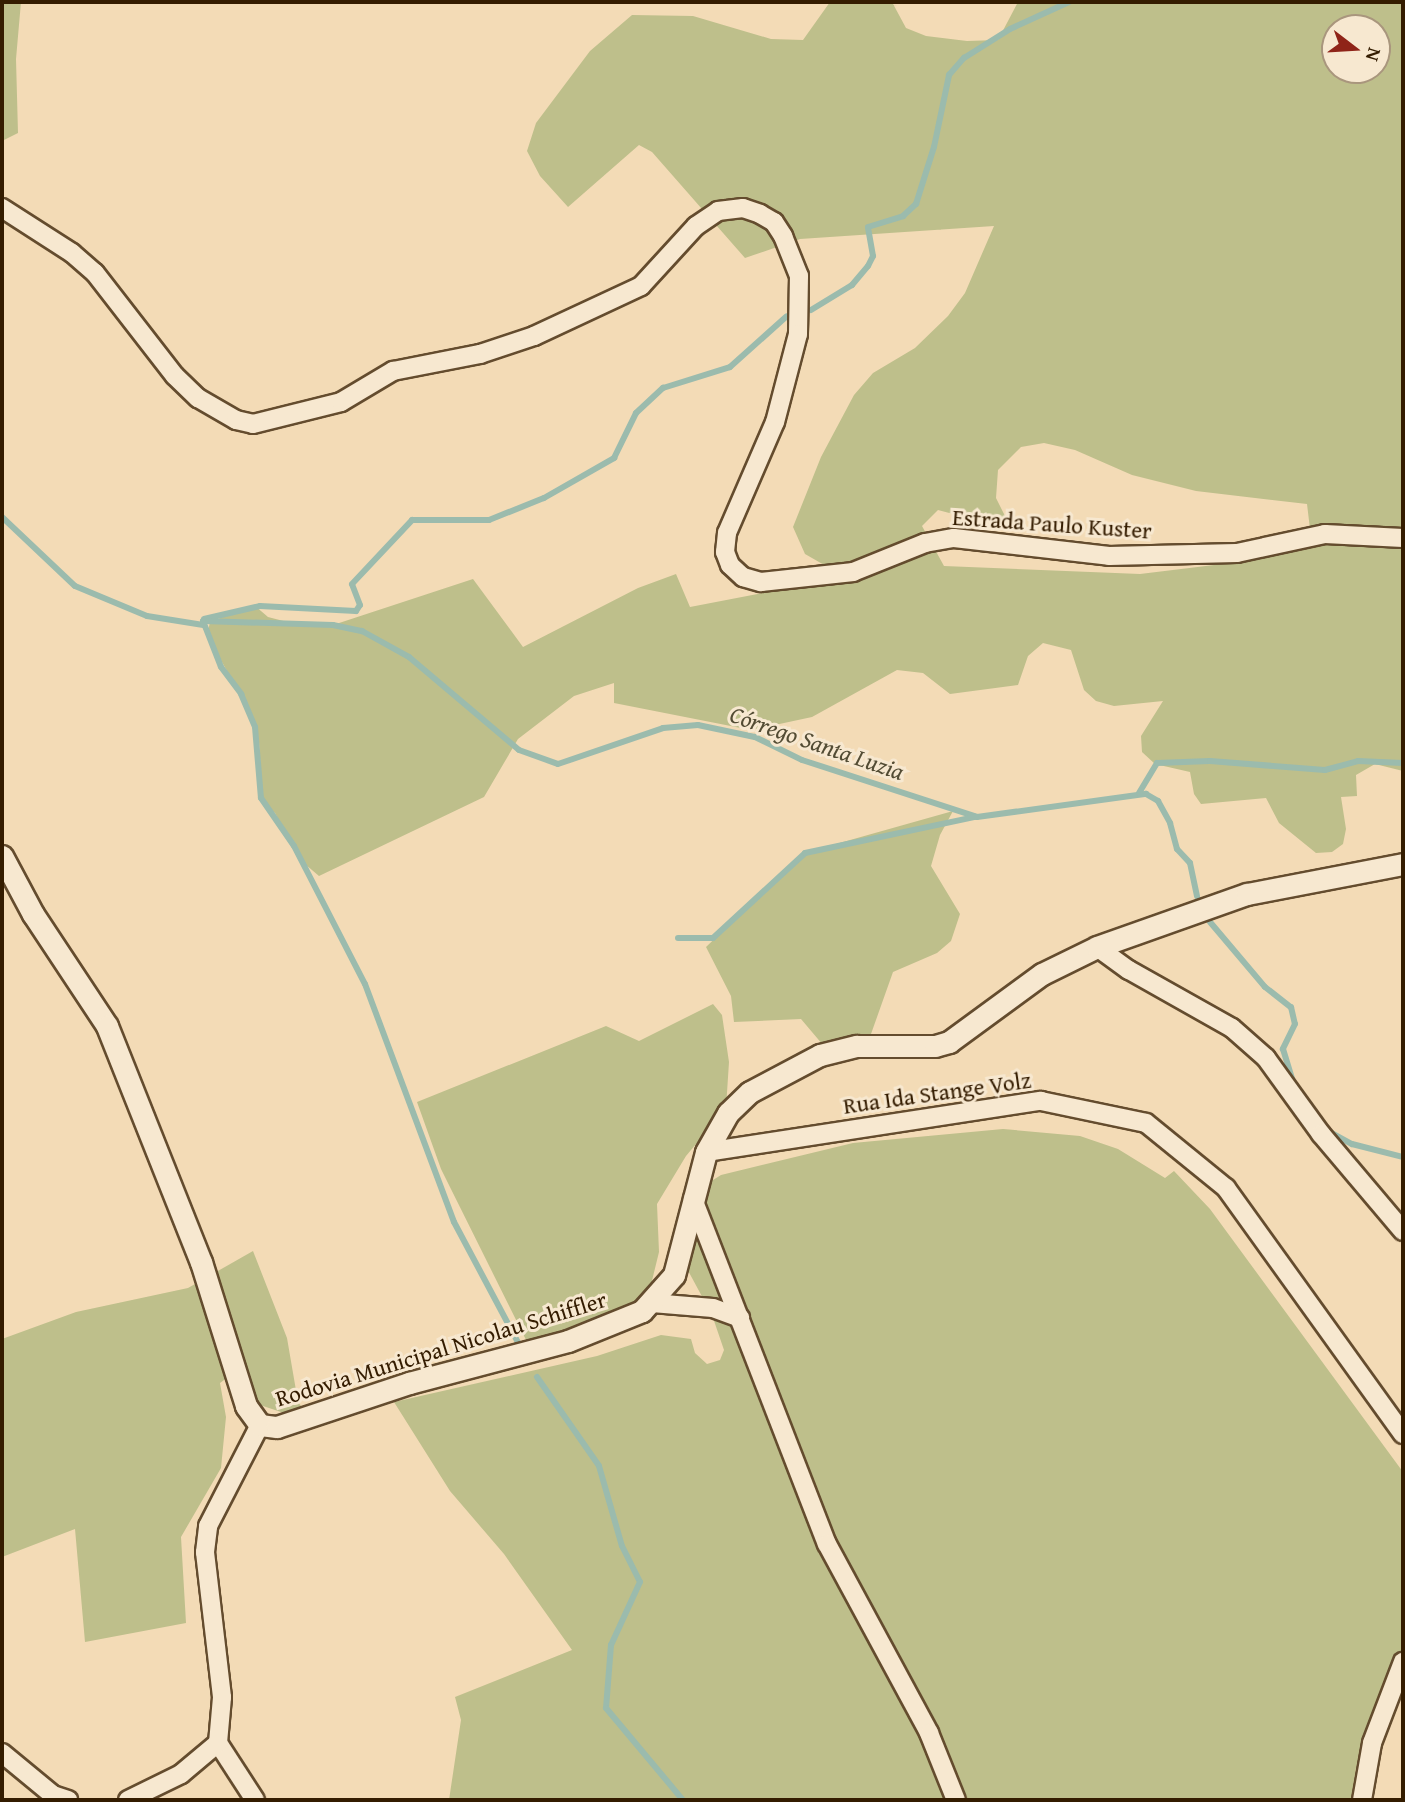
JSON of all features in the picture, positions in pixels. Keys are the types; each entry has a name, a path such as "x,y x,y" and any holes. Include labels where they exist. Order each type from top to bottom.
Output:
{"street":[{"name":"Estrada Paulo Kuster","path":"2,208 72,253 95,273 175,376 198,398 236,420 253,424 341,402 393,370 480,354 534,336 641,286 696,226 718,211 743,208 760,214 778,229 794,255 799,276 798,334 775,422 727,533 725,552 730,565 743,577 761,582 853,572 925,543 954,538 1109,556 1237,553 1325,534 1403,538"},
{"name":"Rodovia Municipal Nicolau Schiffler","path":"2,856 33,914 107,1026 201,1262 246,1406 260,1425 276,1427 303,1421 409,1383 568,1341 618,1324 652,1303 674,1275 706,1152 738,1102 820,1055 857,1046 935,1046 949,1042 1042,974 1097,947 1247,894 1403,864"},
{"path":"1097,947 1129,970 1232,1028 1266,1058 1397,1224"},
{"name":"Rua Ida Stange Volz","path":"706,1152 1041,1101 1146,1124 1226,1188 1403,1434"},
{"path":"694,1199 827,1544 929,1733 956,1800"},
{"path":"652,1303 713,1308 740,1318"},
{"path":"255,1800 218,1743 222,1697 205,1552 208,1527 260,1425"},
{"path":"1362,1800 1372,1743 1403,1662"},
{"path":"128,1800 181,1774 218,1743"},
{"path":"2,1753 53,1795 68,1800"}],"green space":[{"path":"2,2 21,2 16,59 18,133 2,141"},
{"path":"830,2 892,2 906,28 926,36 967,41 998,40 1018,2 1403,2 1403,771 1375,764 1356,775 1357,796 1341,797 1346,829 1343,844 1332,852 1316,853 1279,823 1266,798 1201,804 1194,794 1190,772 1155,764 1142,752 1141,736 1163,701 1114,706 1096,701 1084,690 1071,650 1043,643 1028,656 1018,685 950,694 923,673 897,670 812,717 751,730 614,703 614,683 574,696 518,739 484,797 319,876 299,859 275,813 263,804 259,742 250,711 207,636 210,622 254,605 268,617 295,624 333,625 473,579 523,647 638,588 676,574 690,607 788,588 826,566 805,554 793,527 821,457 854,395 873,373 915,348 948,316 965,293 994,226 800,239 745,258 652,152 639,145 568,207 540,176 527,151 536,123 590,51 632,15 693,16 771,39 803,40","holes":["1044,443 1075,450 1132,475 1196,491 1307,504 1310,529 1306,543 1214,565 1140,574 944,566 922,526 938,510 1002,527 1006,518 996,498 998,470 1021,447"]},
{"path":"953,811 940,835 931,866 960,914 951,941 937,953 893,972 871,1034 857,1056 823,1045 801,1019 734,1022 731,996 706,947 804,853"},
{"path":"713,1004 722,1015 729,1062 726,1108 686,1156 657,1204 659,1252 648,1297 533,1354 441,1169 417,1102 606,1026 639,1041"},
{"path":"1003,1129 1080,1136 1118,1149 1165,1178 1174,1171 1210,1209 1403,1472 1403,1673 1356,1768 1351,1800 449,1800 461,1720 455,1697 572,1650 504,1554 450,1491 394,1402 597,1356 661,1335 691,1339 695,1353 707,1364 720,1360 724,1350 712,1315 678,1252 675,1230 686,1197 721,1175 853,1143"},
{"path":"253,1251 287,1338 298,1402 308,1415 290,1415 251,1402 232,1374 220,1383 226,1417 221,1468 181,1537 186,1623 85,1642 75,1529 2,1557 2,1339 76,1312 188,1288"}],"waterway":[{"path":"811,310 852,285 868,266 873,256 868,227 903,216 916,204 934,147 949,75 964,58 1010,29 1069,2"},
{"path":"204,619 260,606 356,611 360,605 352,584 412,520 489,520 544,498 614,458 636,413 663,388 730,367 787,316"},
{"name":"Córrego Santa Luzia","path":"2,517 75,586 147,616 203,625"},
{"name":"Córrego Santa Luzia","path":"203,621 333,625 362,631 409,657 519,750 558,764 663,728 698,725 755,737 802,760 977,817 1146,794 1158,801 1170,823 1177,849 1190,863 1197,896"},
{"path":"203,621 221,667 241,694 255,727 261,798 294,846 365,984 454,1222 520,1346"},
{"name":"Córrego Santa Luzia","path":"1139,793 1157,763 1210,761 1325,770 1358,761 1403,763"},
{"path":"678,938 713,938 805,853 975,817"},
{"path":"1210,922 1265,987 1291,1007 1295,1024 1283,1049 1294,1084"},
{"path":"1330,1132 1352,1144 1403,1157"},
{"path":"537,1377 599,1466 622,1546 640,1582 611,1645 606,1708 683,1800"}]}
